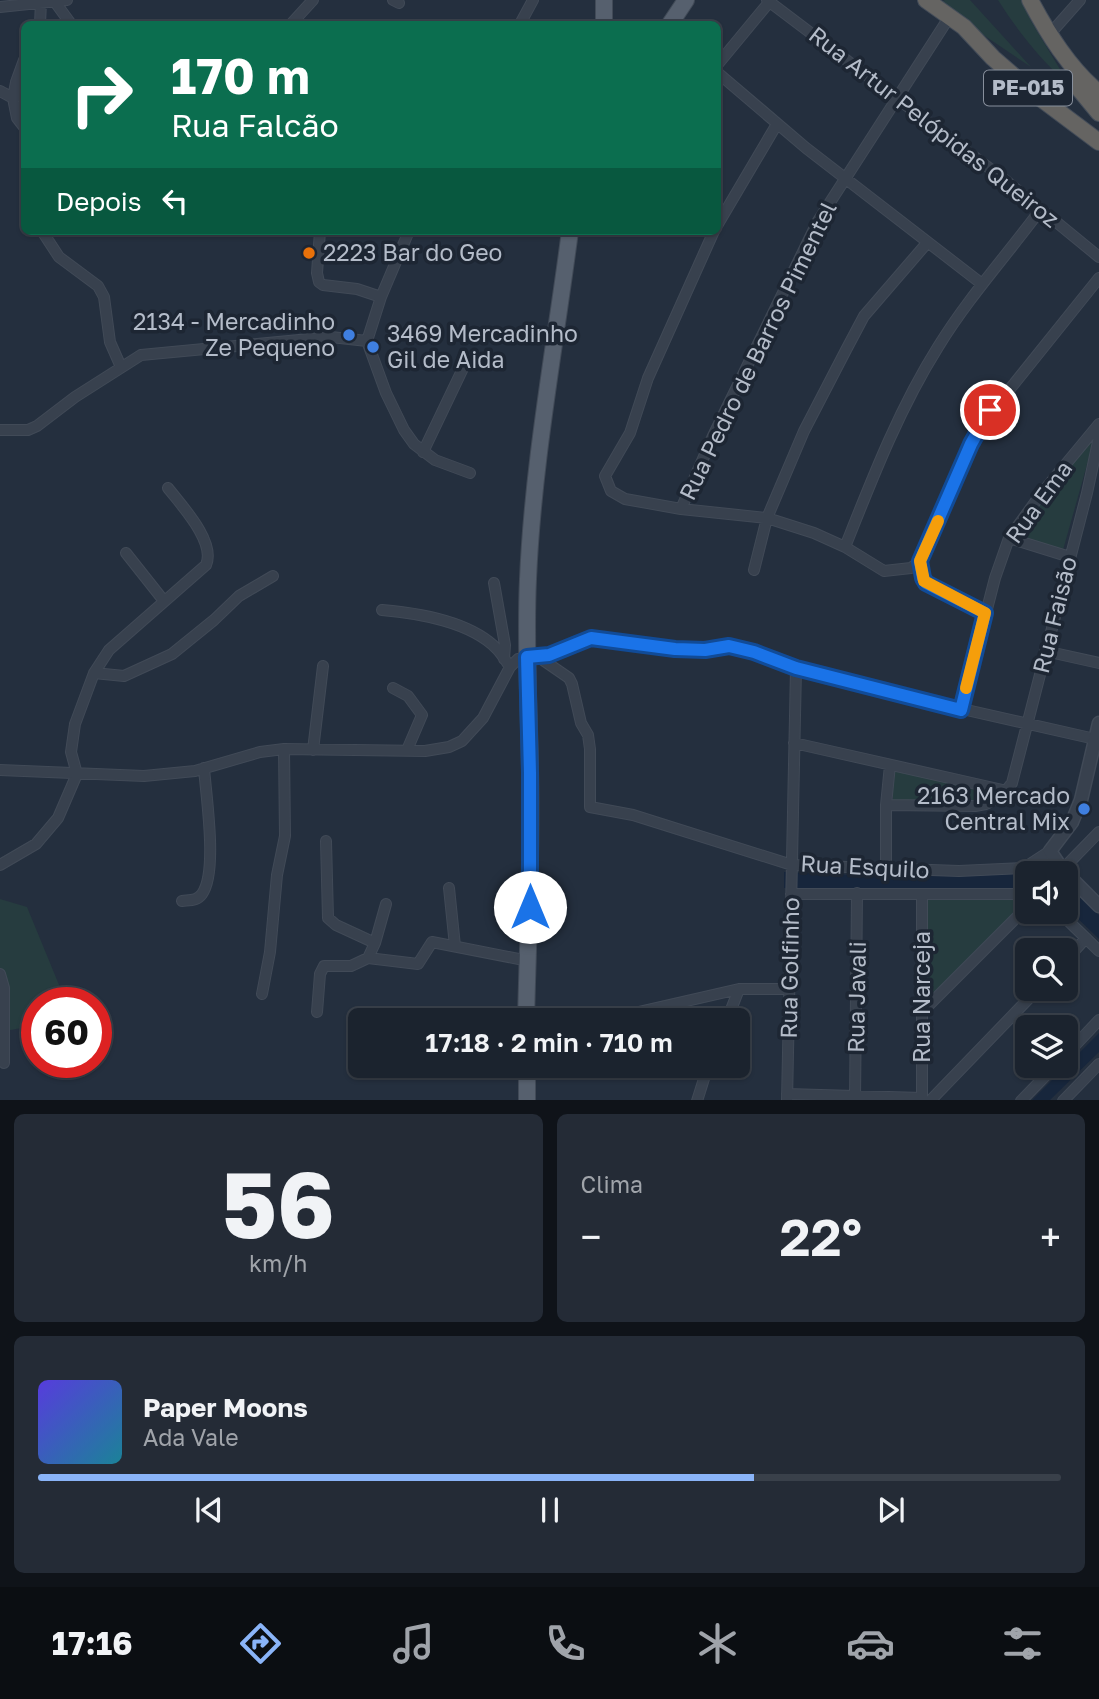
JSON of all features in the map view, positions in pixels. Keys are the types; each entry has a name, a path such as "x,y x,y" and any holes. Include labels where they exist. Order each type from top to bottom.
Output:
{"highway":[{"name":"PE-015","path":"926,0 964,27 993,58 1031,91 1099,142"},
{"name":"PE-015","path":"1030,0 1049,35 1069,62 1099,93"},
{"path":"1049,35 1054,51 1071,80 1099,113"}],"main road":[{"path":"604,0 604,21"},
{"path":"672,21 686,0"},
{"path":"527,1008 531,656 527,580 533,496 569,235"},
{"path":"527,1078 527,1100"}],"street":[{"path":"0,7 67,0"},
{"path":"294,21 313,0"},
{"path":"522,21 533,0"},
{"path":"1049,35 1080,0"},
{"path":"721,60 769,1"},
{"name":"Rua Artur Pelópidas Queiroz","path":"769,1 897,97 1099,257"},
{"path":"40,21 41,2"},
{"path":"55,2 69,21"},
{"name":"Rua Pedro de Barros Pimentel","path":"681,509 801,252 845,178 950,16"},
{"path":"21,68 13,98 21,122"},
{"path":"721,76 926,243 982,284"},
{"path":"0,91 13,98 21,97"},
{"path":"721,219 777,124"},
{"path":"845,547 874,475 912,393 938,346 1041,209"},
{"path":"45,235 59,257 98,286 104,297 110,342 121,367"},
{"path":"320,235 317,273 319,282 357,289 381,297"},
{"path":"407,235 381,297 368,341 377,373 404,430 423,452 435,460 470,473"},
{"path":"712,235 648,377 631,433 606,476 611,491 625,499 766,519 814,533 845,547 884,571 911,568 920,561 981,425 1099,278"},
{"path":"754,569 766,519 804,431 864,316 926,243"},
{"path":"0,430 28,430 37,426 75,397 141,355 331,337 368,341"},
{"path":"423,452 467,360"},
{"name":"Rua Ema","path":"961,710 985,613 1009,537 1099,424"},
{"name":"Rua Faisão","path":"1007,791 1013,783 1028,726 1099,437"},
{"path":"0,865 36,844 58,818 77,774 71,752 75,724 94,673 109,650 206,565 209,553 190,516 168,488"},
{"path":"1009,537 1070,557"},
{"path":"126,553 164,601"},
{"path":"920,561 926,583 985,613"},
{"path":"94,673 124,676 172,654 239,596 273,576"},
{"path":"0,770 144,776 173,774 260,752 284,749 436,750 462,741 489,709 508,663 494,583"},
{"path":"382,611 407,612 455,625 485,639 508,663"},
{"path":"508,663 558,652 591,638 675,649 705,650 729,646 796,668 961,710 1095,739"},
{"path":"1045,651 1099,663"},
{"name":"Rua Esquilo","path":"531,656 569,678 572,684 579,715 588,735 590,807 633,815 792,866 1015,871"},
{"path":"313,750 323,666"},
{"name":"Rua Golfinho","path":"787,1097 796,668"},
{"path":"393,688 408,696 422,715 407,750"},
{"name":"Rua Esquilo","path":"1038,861 1050,851 1072,822 1081,800 1099,723"},
{"path":"794,743 1007,791"},
{"path":"262,994 270,952 277,875 285,836 284,749"},
{"path":"886,869 886,805 890,765"},
{"path":"182,901 201,895 209,863 204,768"},
{"path":"886,805 975,806 986,804 1007,791"},
{"path":"1070,861 1099,832"},
{"path":"326,841 328,918 336,925 375,943"},
{"path":"1050,851 1055,861"},
{"path":"1078,887 1099,906"},
{"path":"449,888 455,946"},
{"name":"Rua Esquilo","path":"791,892 1015,894"},
{"name":"Rua Javali","path":"855,1098 857,893"},
{"name":"Rua Narceja","path":"922,894 925,1100"},
{"path":"317,1012 321,969 327,966 356,965 368,958 386,904"},
{"path":"922,1012 1015,919"},
{"path":"1071,924 1099,951"},
{"path":"1078,947 1086,938"},
{"path":"368,958 420,963 432,942 529,961"},
{"path":"0,974 4,988 4,1063"},
{"path":"732,1008 739,989"},
{"path":"656,1008 739,989 789,989"},
{"path":"787,1097 925,1100 1026,1001"},
{"path":"1078,1042 1099,1020"},
{"path":"1064,1100 1099,1064"},
{"path":"697,1100 704,1078"},
{"path":"1022,1100 1043,1078"}],"green space":[{"path":"970,0 1031,67 976,30 941,2"},
{"path":"998,0 1022,0 1031,21 1070,86 1031,46"},
{"path":"1097,429 1063,550 1017,534"},
{"path":"893,769 983,792 982,801 965,805 893,801"},
{"path":"0,899 27,907 60,987 21,987 21,1028 0,1032"},
{"path":"925,899 1015,900 1015,915 927,1004"}],"water":[{"path":"784,872 900,877 1015,874 1015,891 784,888"},
{"path":"1078,895 1099,915 1099,939 1078,919"},
{"path":"1099,1033 1099,1052 1078,1073 1078,1054"},
{"path":"1054,1078 1072,1078 1050,1100 1032,1100"}],"slow traffic":[{"path":"938,521 920,561 924,581 985,613 966,688"}],"place":[{"name":"2223 Bar do Geo","path":"309,253"},
{"name":"2134 - Mercadinho Ze Pequeno","path":"349,335"},
{"name":"3469 Mercadinho Gil de Aida","path":"373,347"},
{"name":"2163 Mercado Central Mix","path":"1084,809"}],"route":[{"path":"530,907 527,657 549,655 591,638 675,649 705,650 729,646 796,668 961,710 985,613 926,583 920,561 971,444 990,410"}]}
